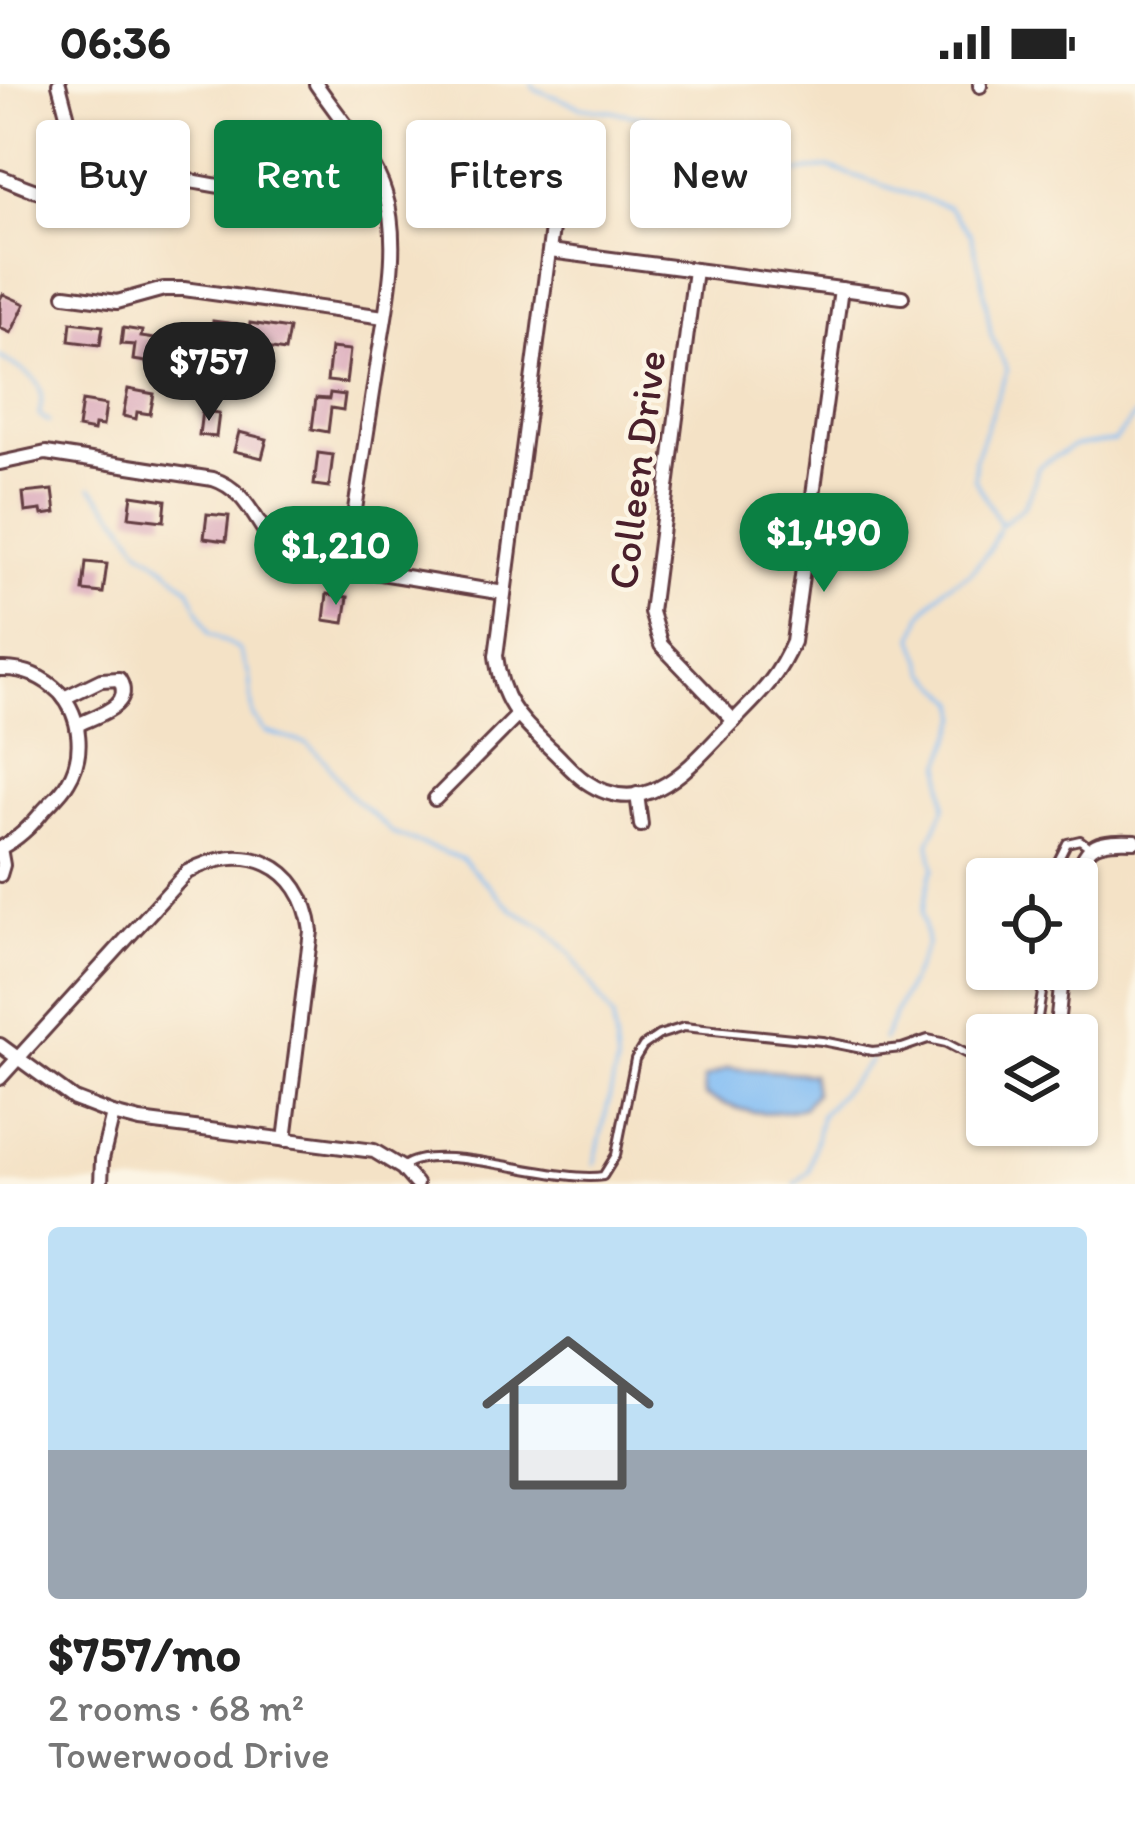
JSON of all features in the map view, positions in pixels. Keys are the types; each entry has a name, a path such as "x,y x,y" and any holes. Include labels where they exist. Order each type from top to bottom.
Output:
{"street":[{"path":"59,84 68,120"},
{"path":"316,84 340,120"},
{"path":"0,177 36,190"},
{"path":"346,568 392,245 382,184"},
{"path":"552,228 496,656 504,692 517,716 584,780 617,794 637,794 670,784 780,672 793,642 841,289"},
{"path":"550,251 902,297"},
{"name":"Colleen Drive","path":"695,270 651,613 661,645 734,721"},
{"path":"65,296 117,302 164,289 184,289 384,316"},
{"path":"0,463 46,453 213,478 242,494 284,555 295,560 504,592"},
{"path":"0,669 16,668 35,675 64,698 77,725 77,753 68,782 28,829 0,848 0,874"},
{"path":"64,698 110,678 124,686 120,702 77,725"},
{"path":"435,799 517,716"},
{"path":"637,794 641,825"},
{"path":"1082,858 1099,842 1135,841"},
{"path":"0,1078 187,872 218,858 252,858 276,869 298,889 311,931 285,1140"},
{"path":"0,1045 74,1099 112,1114 374,1151 416,1184"},
{"path":"101,1184 112,1114"}],"lane":[{"path":"1060,858 1067,843 1080,840 1090,848"},
{"path":"401,1168 411,1160 438,1158 604,1176 616,1155 635,1059 658,1036 684,1027 872,1051 928,1039 966,1053"}],"water":[{"path":"728,1068 812,1074 815,1093 803,1108 764,1113 742,1110 705,1096 704,1079"}],"building":[{"path":"3,294 25,304 11,333 0,328"},
{"path":"213,321 236,324 228,343 211,341"},
{"path":"71,322 103,326 100,345 69,341"},
{"path":"250,323 289,329 285,351 247,345"},
{"path":"123,328 162,340 159,364 133,360 135,345 121,344"},
{"path":"331,348 350,350 346,383 327,381"},
{"path":"128,389 154,394 150,414 137,412 136,419 123,416"},
{"path":"330,393 345,395 343,410 331,408 328,432 312,429 316,398 329,399"},
{"path":"82,401 106,405 103,426 95,425 94,431 78,428"},
{"path":"202,411 219,413 216,437 199,435"},
{"path":"239,432 267,439 262,458 234,451"},
{"path":"318,453 333,455 329,487 314,485"},
{"path":"53,490 56,513 25,512 23,493"},
{"path":"132,495 166,500 164,521 129,517"},
{"path":"207,514 229,516 226,541 204,538"},
{"path":"308,516 331,519 329,535 306,532"},
{"path":"86,562 107,564 103,593 83,591"},
{"path":"327,594 348,597 344,623 324,620"}],"waterway":[{"path":"532,84 581,107 673,121 701,136 710,161 723,169 780,176 828,167 948,207 971,234 991,335 1007,370 975,459 975,480 1001,525"},
{"path":"0,357 33,378 41,393 39,415 49,422"},
{"path":"883,1040 927,945 922,914 934,869 929,843 945,807 942,764 960,716 958,702 927,672 914,638 922,614 945,587 970,573 988,552 1001,525 1023,507 1038,467 1073,446 1114,441 1135,415"},
{"path":"91,487 139,548 189,589 209,633 239,649 249,674 253,716 266,732 308,744 347,792 394,834 462,859 513,910 546,929 571,955 613,1019 617,1064 594,1165"},
{"path":"795,1184 809,1171 821,1115 871,1060"}]}
